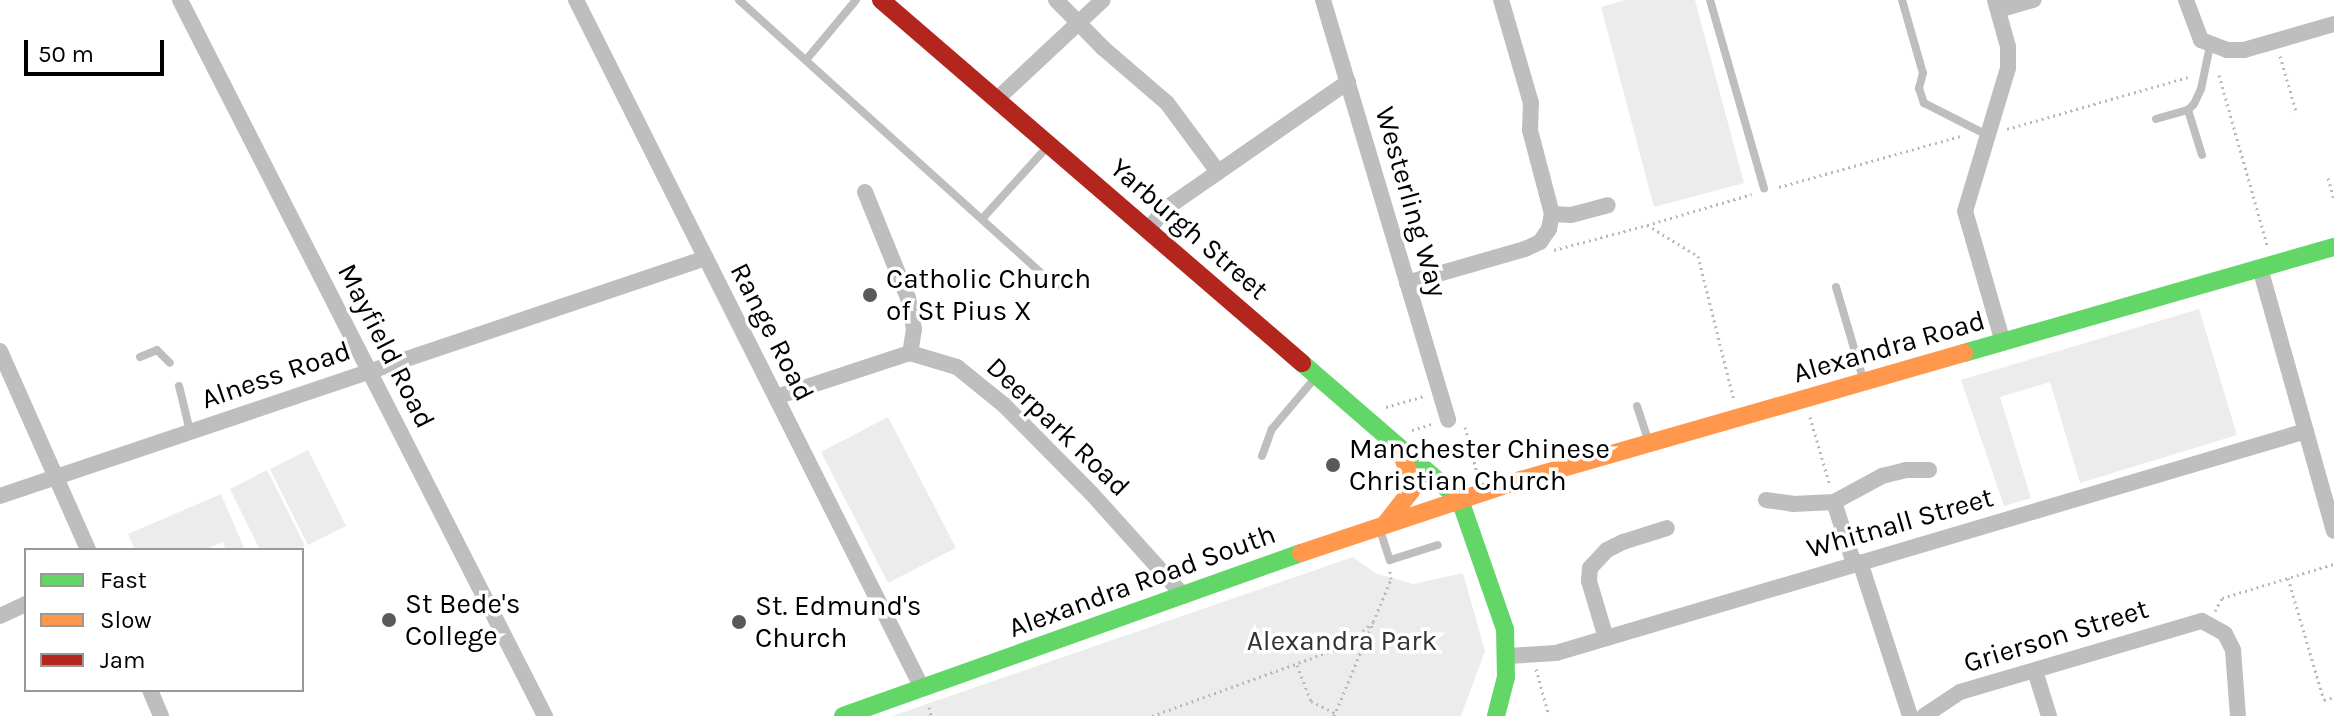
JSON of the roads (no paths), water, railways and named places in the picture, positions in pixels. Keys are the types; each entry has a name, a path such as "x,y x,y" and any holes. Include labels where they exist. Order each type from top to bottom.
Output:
{"street":[{"name":"Mayfield Road","path":"180,0 545,716"},
{"name":"Range Road","path":"576,0 922,688"},
{"name":"Yarburgh Street","path":"881,0 1366,422 1460,500"},
{"path":"1056,0 1078,24 1167,103 1218,172"},
{"path":"996,100 1103,0"},
{"name":"Westerling Way","path":"1323,0 1448,420"},
{"path":"1407,283 1540,242 1549,229 1551,207 1530,130 1531,103 1501,0"},
{"path":"2003,343 1965,211 2008,68 2008,47 1996,5 2034,0"},
{"path":"2186,0 2201,40 2210,46 2244,50 2334,24"},
{"path":"1148,230 1165,209 1348,82"},
{"path":"776,397 910,353 914,329 908,298 865,192"},
{"path":"1551,207 1571,215 1608,205"},
{"name":"Alexandra Road","path":"1460,500 2334,247"},
{"name":"Alness Road","path":"0,496 706,258"},
{"path":"2266,266 2334,531"},
{"path":"0,351 87,548"},
{"name":"Deerpark Road","path":"910,353 957,367 1004,405 1092,494 1184,596"},
{"name":"Whitnall Street","path":"1508,656 1533,657 1606,638 2306,431"},
{"path":"1382,525 1399,512 1411,491 1411,477 1398,447"},
{"path":"1766,500 1793,504 1834,502 1882,476 1906,470 1929,470"},
{"path":"1460,500 1498,601 1508,656 1496,716"},
{"name":"Alexandra Road South","path":"843,716 1460,500"},
{"path":"1834,502 1910,716"},
{"path":"1606,638 1589,581 1590,568 1615,546 1667,528"},
{"path":"0,616 24,605"},
{"name":"Grierson Street","path":"1924,716 1960,692 2190,623 2210,623 2225,634 2233,650 2238,716"},
{"path":"2035,671 2049,716"},
{"path":"151,692 161,716"}],"lane":[{"path":"739,0 1056,286"},
{"path":"806,60 856,0"},
{"path":"1710,0 1762,190"},
{"path":"1902,0 1923,73 1919,88 1924,103 1987,135"},
{"path":"2156,119 2188,110 2201,89 2210,46"},
{"path":"2188,110 2202,155"},
{"path":"982,219 1048,145"},
{"path":"1836,287 1864,383"},
{"path":"140,357 157,350 170,363"},
{"path":"1262,456 1272,429 1315,377"},
{"path":"179,386 190,431"},
{"path":"1637,406 1649,444"},
{"path":"1382,525 1390,560 1438,545"}],"place":[{"name":"Catholic Church of St Pius X","path":"870,295"},
{"name":"Manchester Chinese Christian Church","path":"1333,465"},
{"name":"St Bede's College","path":"389,620"},
{"name":"St. Edmund's Church","path":"739,622"}],"park label":[{"name":"Alexandra Park","path":"1342,641"}]}
